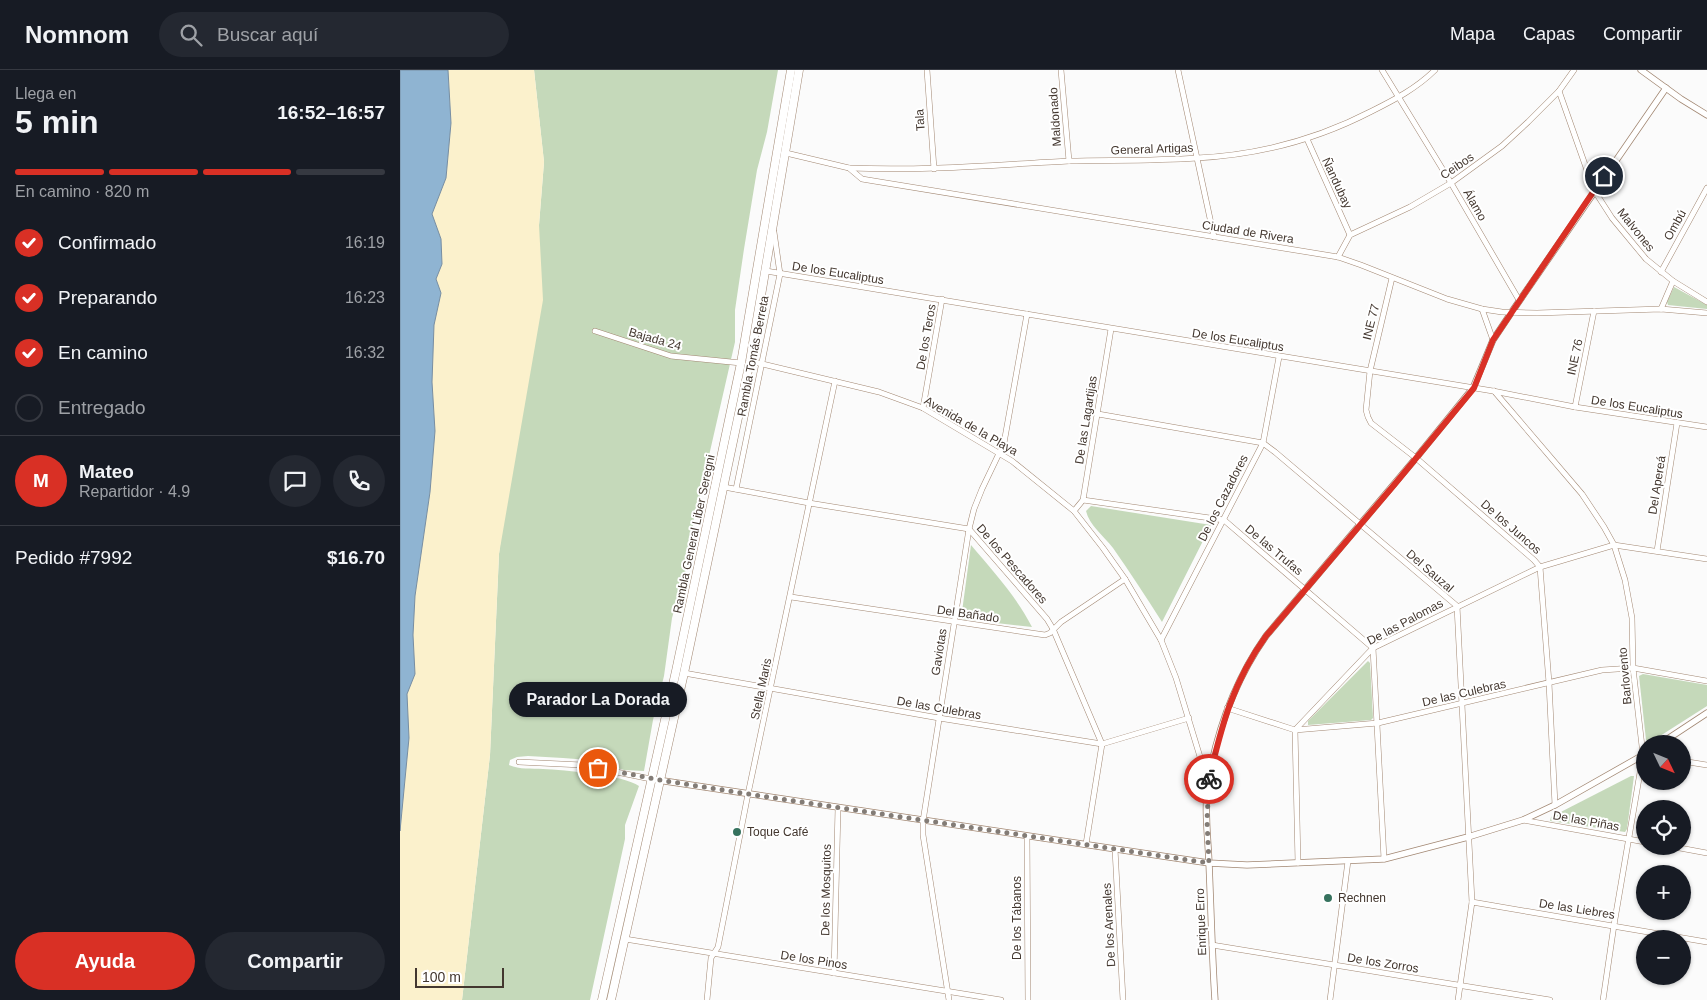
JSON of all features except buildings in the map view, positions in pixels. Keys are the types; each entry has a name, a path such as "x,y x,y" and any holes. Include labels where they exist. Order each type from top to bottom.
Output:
{"main road":[{"name":"Rambla General Liber Seregni","path":"602,1000 741,363 791,70"},
{"name":"Rambla General Liber Seregni","path":"611,1000 684,673 750,361 799,70"}],"street":[{"name":"Tala","path":"927,70 934,169"},
{"name":"Maldonado","path":"1061,70 1068,162"},
{"path":"1178,70 1214,236"},
{"name":"Álamo","path":"1382,70 1519,300"},
{"name":"General Artigas","path":"849,168 934,169 1233,155 1307,139 1328,132 1399,97 1435,70"},
{"name":"Ceibos","path":"1350,235 1410,207 1450,183 1502,146 1558,91 1574,70"},
{"path":"1641,70 1707,114"},
{"name":"Enrique Erro","path":"1215,1000 1209,863 1208,784 1228,708 1237,684 1250,659 1266,636 1474,388 1493,340 1594,190 1666,88"},
{"name":"Malvones","path":"1558,91 1594,190 1612,218 1646,259 1673,282 1707,302"},
{"name":"Ñandubay","path":"1307,139 1350,235"},
{"name":"Ciudad de Rivera","path":"786,153 849,168 862,179 1338,257 1447,299 1482,309 1511,313 1661,309 1707,313"},
{"name":"Ombú","path":"1661,272 1707,188"},
{"name":"Rambla Tomás Berreta","path":"736,489 780,274 773,227"},
{"path":"1338,257 1350,235"},
{"name":"De los Eucaliptus","path":"766,271 1707,428"},
{"name":"INE 77","path":"1370,371 1392,278"},
{"path":"1661,309 1673,282"},
{"name":"De los Teros","path":"923,408 942,300"},
{"path":"1482,309 1493,340"},
{"name":"INE 76","path":"1575,407 1594,312"},
{"name":"Gaviotas","path":"949,1000 923,835 923,821 969,529 982,489 1004,443 1027,314"},
{"name":"De las Lagartijas","path":"1074,511 1083,500 1111,329"},
{"name":"Bajada 24","path":"595,331 671,356 741,363"},
{"name":"De los Cazadores","path":"1161,640 1262,443 1279,357"},
{"name":"Avenida de la Playa","path":"750,361 835,380 879,392 923,408 1012,461 1074,511 1125,579 1161,640 1176,678 1208,784"},
{"name":"De los Juncos","path":"1370,371 1366,410 1371,423 1416,458 1540,567 1549,683 1555,805"},
{"name":"Stella Maris","path":"707,1000 711,958 718,947 748,794 772,688 835,380"},
{"name":"Barlovento","path":"1493,391 1582,494 1614,545 1625,580 1632,618 1633,668 1642,735"},
{"name":"Del Sauzal","path":"1098,414 1262,443 1457,606 1472,902 1458,1000"},
{"name":"Del Apereá","path":"1657,550 1677,423"},
{"name":"De los Pescadores","path":"724,487 809,504 969,529 1047,619 1102,744"},
{"path":"1083,500 1224,520"},
{"name":"De las Trufas","path":"1224,520 1373,648"},
{"name":"De las Palomas","path":"1294,730 1373,648 1540,567 1614,545 1707,559"},
{"name":"Del Bañado","path":"791,596 1045,635 1125,579"},
{"path":"1373,648 1384,859"},
{"name":"De las Culebras","path":"1228,708 1294,730 1378,723 1602,670 1633,668 1707,681"},
{"name":"De las Culebras","path":"684,673 939,718 1102,744 1189,718"},
{"path":"1674,735 1707,713"},
{"path":"1294,730 1298,862"},
{"path":"1086,844 1102,744"},
{"path":"519,762 582,765 651,779 923,821 1209,863 1247,865 1384,859 1468,837 1523,820 1555,805 1636,759"},
{"path":"1691,762 1707,765"},
{"name":"Barlovento","path":"1603,1000 1638,790"},
{"name":"De los Mosquitos","path":"834,973 838,808"},
{"name":"De las Piñas","path":"1523,820 1636,841"},
{"name":"De los Tábanos","path":"1027,836 1028,1000"},
{"name":"De los Arenales","path":"1115,849 1123,1000"},
{"path":"1691,850 1707,853"},
{"path":"1330,1000 1348,861"},
{"name":"De las Liebres","path":"1472,902 1707,942"},
{"name":"De los Pinos","path":"625,939 1001,1000"},
{"name":"De los Zorros","path":"1212,945 1550,1000"}],"green space":[{"path":"534,70 778,70 767,132 757,170 744,249 735,310 735,342 708,460 705,485 697,503 692,542 685,573 672,618 664,676 653,720 644,771 624,770 589,760 528,756 510,760 509,765 517,768 593,774 621,779 639,786 625,825 625,839 590,1000 462,1000 490,755 499,554 539,225 544,162"},
{"path":"794,70 797,70 746,364 668,728 669,715 718,486"},
{"path":"1674,287 1707,305 1707,309 1668,305 1667,302"},
{"path":"1091,506 1211,525 1162,622 1113,548 1090,521 1086,511"},
{"path":"971,545 1011,594 1032,627 961,619"},
{"path":"1368,661 1370,663 1373,718 1371,720 1308,725 1308,721"},
{"path":"1643,674 1707,685 1707,706 1662,735 1645,735 1639,676"},
{"path":"1634,776 1625,832 1550,821 1551,817"},
{"path":"653,789 655,789 608,1000 605,1000"}],"sand":[{"path":"448,70 534,70 544,162 539,225 543,300 499,554 490,755 462,1000 400,1000 400,831 409,738 407,694 415,674 413,635 415,596 430,492 435,431 432,382 434,325 441,293 436,279 442,264 441,239 432,214 446,178 451,123"}],"water":[{"path":"400,70 448,70 451,123 446,178 432,214 441,239 442,264 436,279 441,293 434,325 432,382 435,431 430,492 415,596 413,635 415,674 407,694 409,738 400,831"}],"way so far":[{"path":"598,768 748,794 1209,863 1207,821 1209,779"}],"place":[{"name":"Parador La Dorada","path":"598,768"},
{"name":"Toque Café","path":"737,832"},
{"name":"Rechnen","path":"1328,898"}],"route":[{"path":"1209,779 1228,708 1237,684 1250,659 1266,636 1474,388 1493,340 1604,176"}]}
